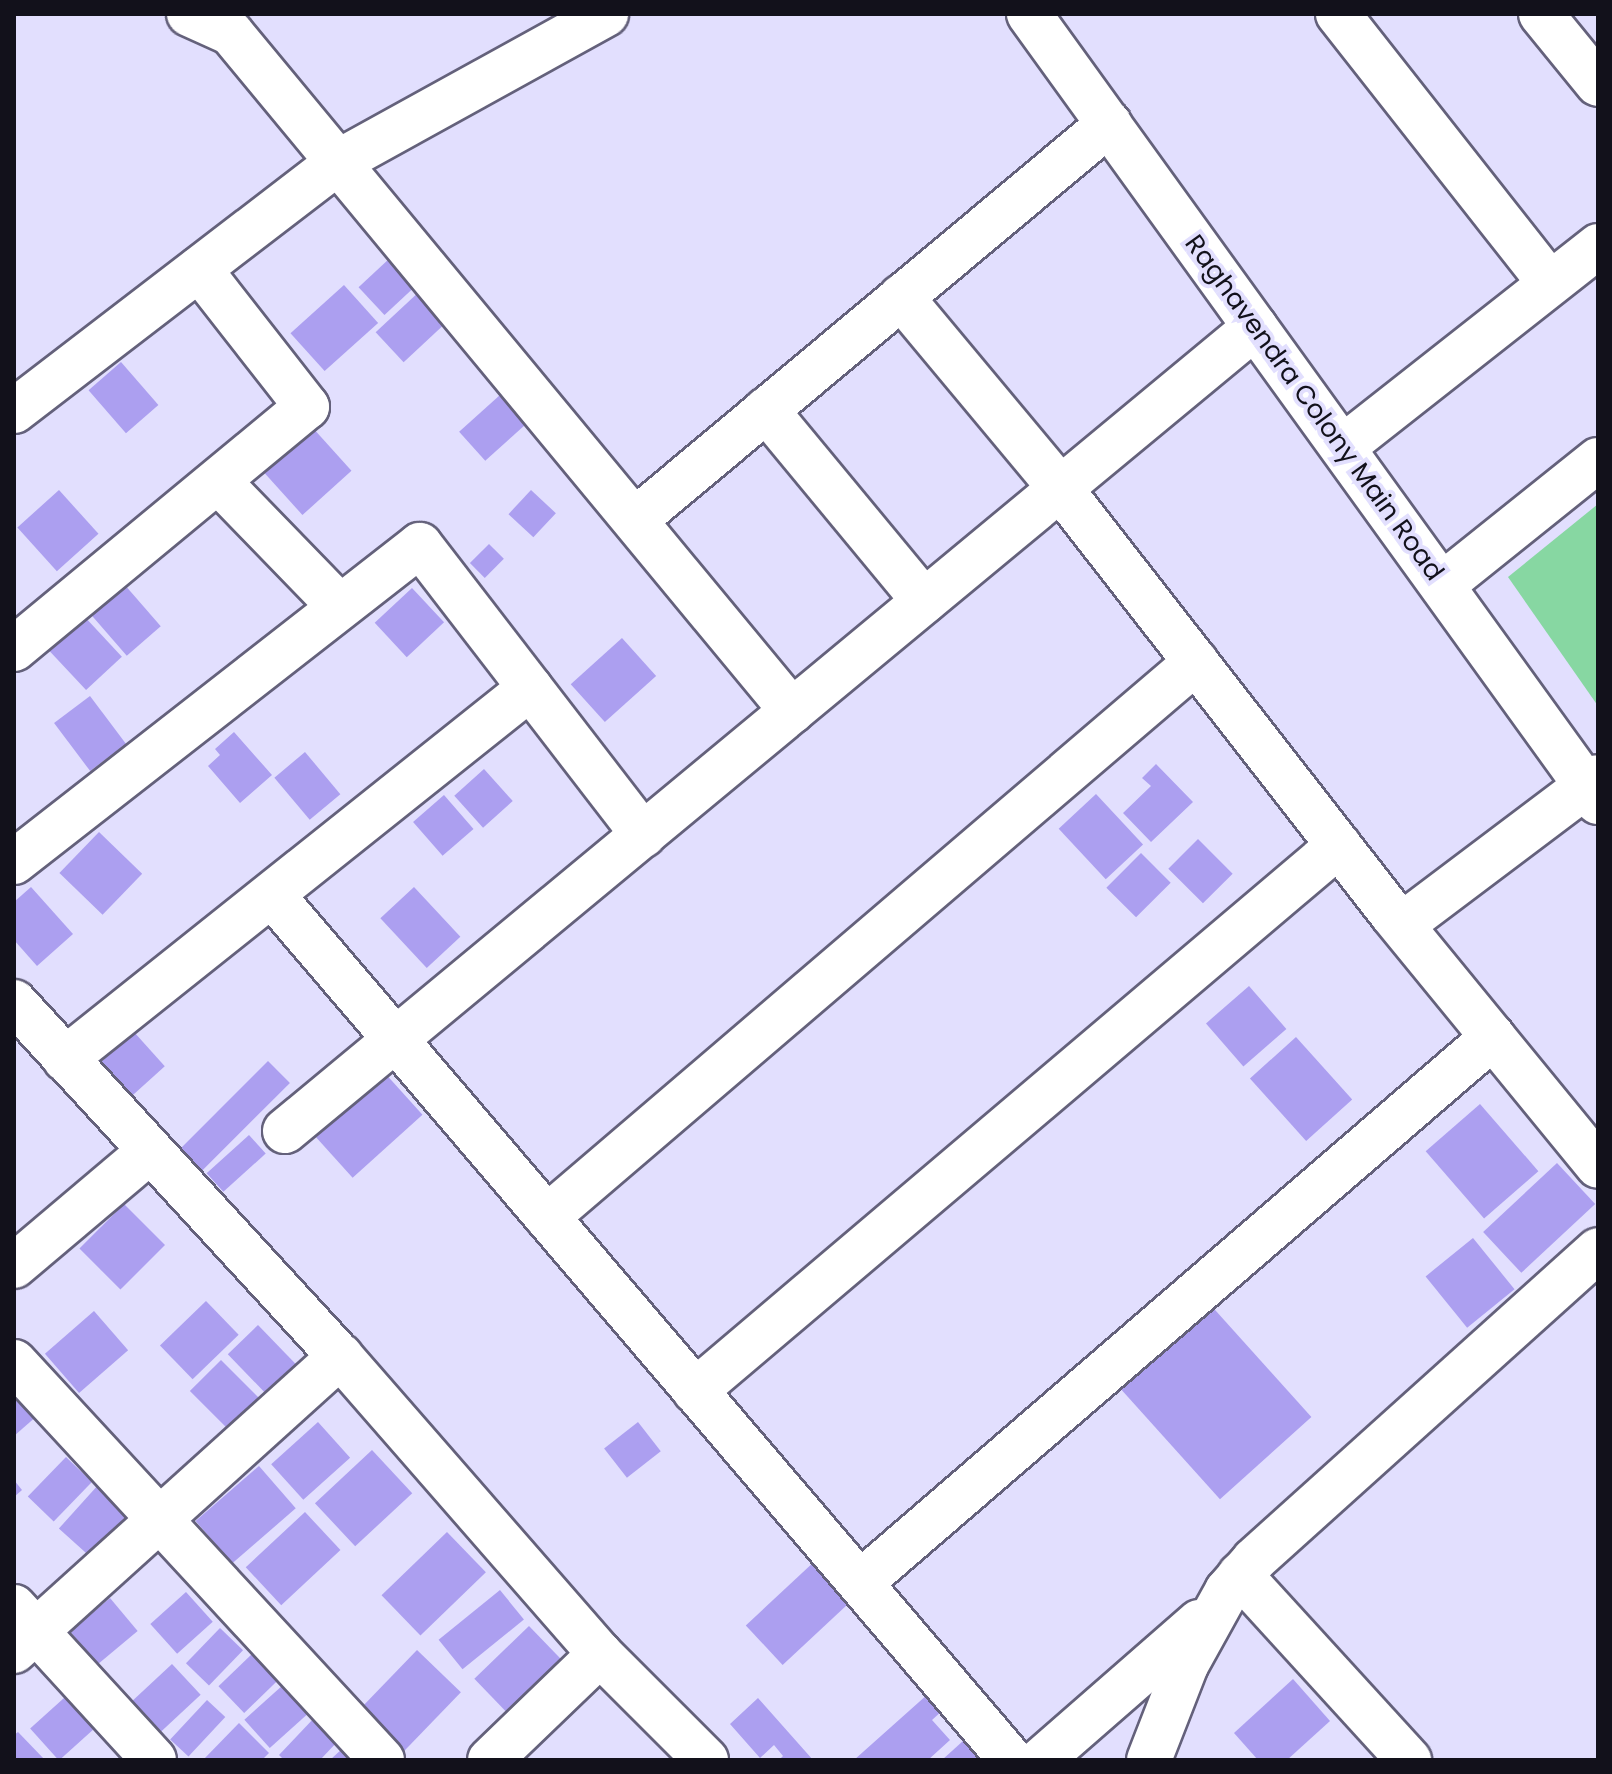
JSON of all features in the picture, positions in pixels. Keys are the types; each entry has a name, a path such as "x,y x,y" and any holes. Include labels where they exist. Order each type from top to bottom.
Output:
{"street":[{"path":"189,14 231,33 792,711"},
{"path":"14,411 340,161 606,14"},
{"path":"1338,14 1550,283"},
{"path":"1541,14 1598,84"},
{"name":"Raghavendra Colony Main Road","path":"1035,16 1255,327 1594,788"},
{"path":"635,520 1109,124"},
{"path":"1343,447 1598,246"},
{"path":"14,649 307,407 199,269"},
{"path":"901,297 1060,488 1339,845 1598,1166"},
{"path":"285,1131 1255,327"},
{"path":"766,410 924,601"},
{"path":"1442,585 1598,460"},
{"path":"218,481 340,607"},
{"path":"14,862 420,545 643,835"},
{"path":"547,1217 1196,662"},
{"path":"65,1059 530,688"},
{"path":"1403,924 1594,788"},
{"path":"695,1391 1339,845"},
{"path":"272,895 1011,1760"},
{"path":"14,1002 340,1356 600,1654 706,1760"},
{"path":"860,1583 1493,1037"},
{"path":"14,1266 150,1151"},
{"path":"1041,1760 1230,1590 1317,1499 1598,1250"},
{"path":"154,1760 21,1630 160,1520 340,1356"},
{"path":"14,1362 382,1760"},
{"path":"1149,1760 1186,1665 1230,1590"},
{"path":"1230,1590 1409,1760"},
{"path":"490,1760 600,1654"}],"green space":[{"path":"1598,504 1598,706 1508,577"}],"building":[{"path":"390,258 416,286 384,315 359,287"},
{"path":"344,285 378,323 325,371 290,333"},
{"path":"421,290 449,320 404,362 376,332"},
{"path":"121,362 158,405 126,433 89,390"},
{"path":"500,395 526,424 485,461 459,432"},
{"path":"312,427 351,471 302,515 263,471"},
{"path":"59,490 98,534 57,571 17,527"},
{"path":"531,490 556,513 533,537 508,514"},
{"path":"489,544 504,559 485,578 470,563"},
{"path":"124,584 161,626 127,656 90,614"},
{"path":"412,588 444,622 407,657 375,623"},
{"path":"83,615 122,657 86,690 47,648"},
{"path":"622,638 656,676 605,722 571,684"},
{"path":"90,696 126,744 90,771 54,723"},
{"path":"234,732 272,775 240,803 208,766 220,755 215,749"},
{"path":"305,752 340,794 310,820 274,778"},
{"path":"1156,764 1193,802 1151,842 1123,813 1151,786 1142,778"},
{"path":"484,769 513,801 483,828 454,796"},
{"path":"1096,794 1143,844 1106,879 1059,829"},
{"path":"444,795 474,829 443,856 413,822"},
{"path":"99,832 142,874 103,915 59,873"},
{"path":"1198,839 1233,874 1203,903 1168,869"},
{"path":"1141,853 1171,883 1136,917 1106,888"},
{"path":"31,887 73,934 37,966 14,940 14,902"},
{"path":"414,887 460,937 427,968 380,918"},
{"path":"1249,986 1286,1029 1243,1066 1206,1023"},
{"path":"134,1032 165,1066 132,1096 101,1061"},
{"path":"1296,1037 1352,1099 1306,1141 1250,1078"},
{"path":"268,1061 290,1083 198,1175 176,1153"},
{"path":"383,1071 422,1115 353,1178 313,1134"},
{"path":"1480,1104 1538,1171 1484,1218 1426,1151"},
{"path":"249,1135 266,1154 223,1192 207,1173"},
{"path":"1557,1163 1595,1204 1521,1273 1483,1232"},
{"path":"124,1204 165,1245 120,1290 79,1249"},
{"path":"1473,1238 1515,1289 1467,1328 1426,1276"},
{"path":"206,1301 239,1335 193,1379 160,1345"},
{"path":"1207,1301 1311,1417 1220,1499 1116,1383"},
{"path":"94,1311 128,1350 79,1393 45,1354"},
{"path":"258,1325 297,1365 267,1394 228,1354"},
{"path":"221,1360 262,1401 231,1432 190,1391"},
{"path":"14,1388 38,1415 14,1436"},
{"path":"318,1422 350,1458 303,1500 271,1464"},
{"path":"638,1422 661,1451 627,1478 604,1448"},
{"path":"372,1450 412,1493 355,1546 315,1503"},
{"path":"66,1457 92,1482 54,1522 28,1497"},
{"path":"259,1466 296,1508 232,1563 196,1521"},
{"path":"14,1480 22,1490 14,1497"},
{"path":"99,1484 133,1515 93,1559 59,1529"},
{"path":"305,1512 340,1550 281,1605 246,1567"},
{"path":"447,1532 486,1572 420,1635 382,1595"},
{"path":"816,1560 853,1599 783,1665 746,1625"},
{"path":"500,1590 524,1620 463,1669 439,1640"},
{"path":"186,1592 213,1622 177,1654 150,1624"},
{"path":"110,1598 138,1631 98,1664 70,1631"},
{"path":"529,1626 569,1667 514,1720 474,1679"},
{"path":"220,1628 243,1650 209,1685 186,1663"},
{"path":"417,1650 461,1692 404,1751 360,1709"},
{"path":"253,1653 279,1680 244,1713 218,1686"},
{"path":"172,1664 201,1695 161,1732 133,1701"},
{"path":"1293,1679 1330,1721 1287,1760 1258,1760 1234,1733"},
{"path":"283,1685 308,1713 270,1748 244,1720"},
{"path":"74,1689 103,1721 59,1760 30,1728"},
{"path":"928,1694 943,1710 932,1720 950,1740 928,1760 854,1760"},
{"path":"758,1698 813,1760 779,1760 783,1756 774,1745 760,1758 730,1724"},
{"path":"207,1700 225,1717 188,1757 170,1739"},
{"path":"315,1717 339,1740 320,1760 284,1760 279,1755"},
{"path":"239,1723 269,1753 262,1760 203,1760"},
{"path":"974,1731 999,1760 942,1760"},
{"path":"18,1732 45,1760 14,1760 14,1735"},
{"path":"343,1748 355,1760 330,1760"}]}
